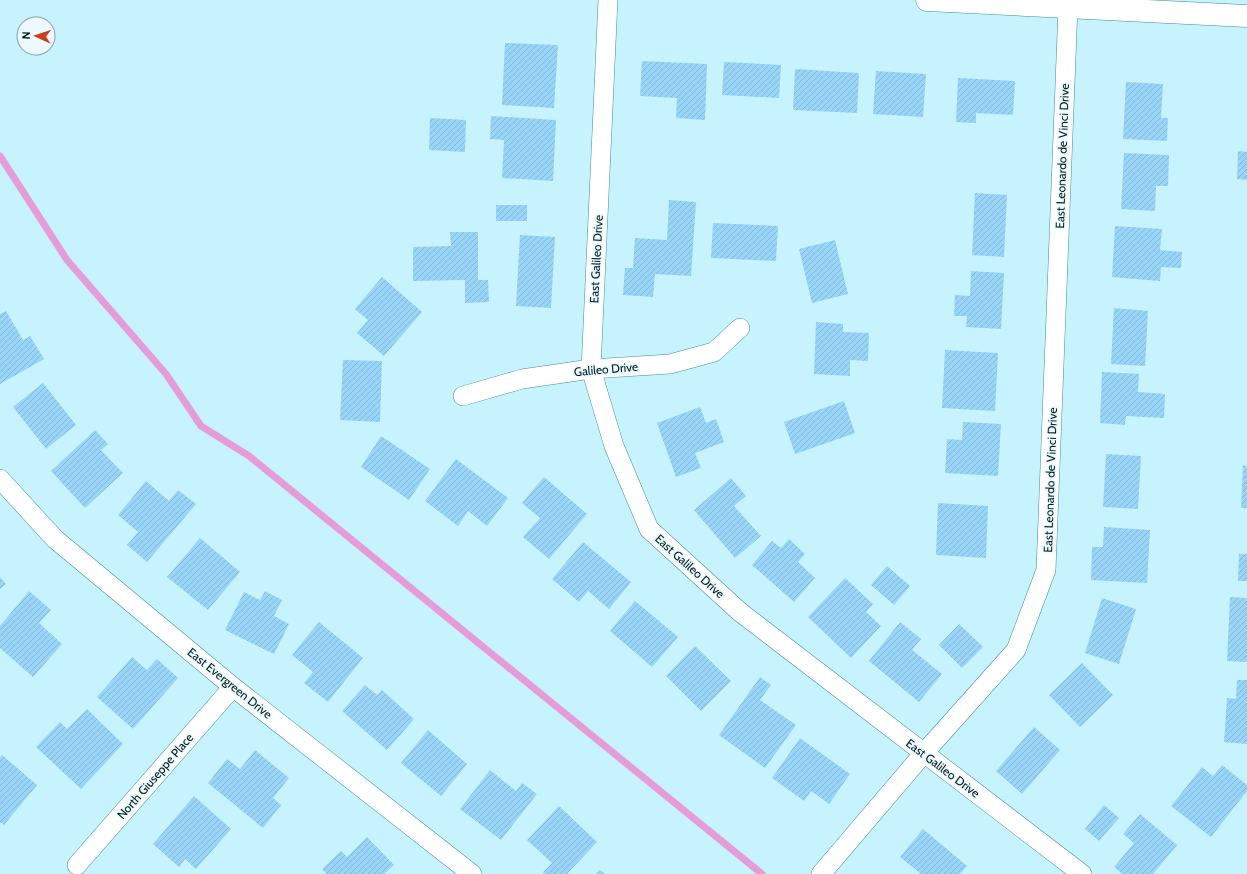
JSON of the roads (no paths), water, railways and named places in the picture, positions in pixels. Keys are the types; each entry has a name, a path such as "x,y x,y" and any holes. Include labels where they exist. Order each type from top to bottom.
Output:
{"street":[{"name":"East Galileo Drive","path":"608,0 591,369 614,446 649,529 740,612 1082,874"},
{"path":"927,0 1247,16"},
{"name":"East Leonardo de Vinci Drive","path":"821,874 924,753 1016,650 1046,570 1068,7"},
{"name":"Galileo Drive","path":"463,396 522,379 591,369 670,364 714,352 740,328"},
{"name":"East Evergreen Drive","path":"0,479 55,539 452,868 472,874"},
{"name":"North Giuseppe Place","path":"77,865 234,687"}],"waterway":[{"path":"0,156 67,260 166,374 201,426 249,456 762,874"}]}
